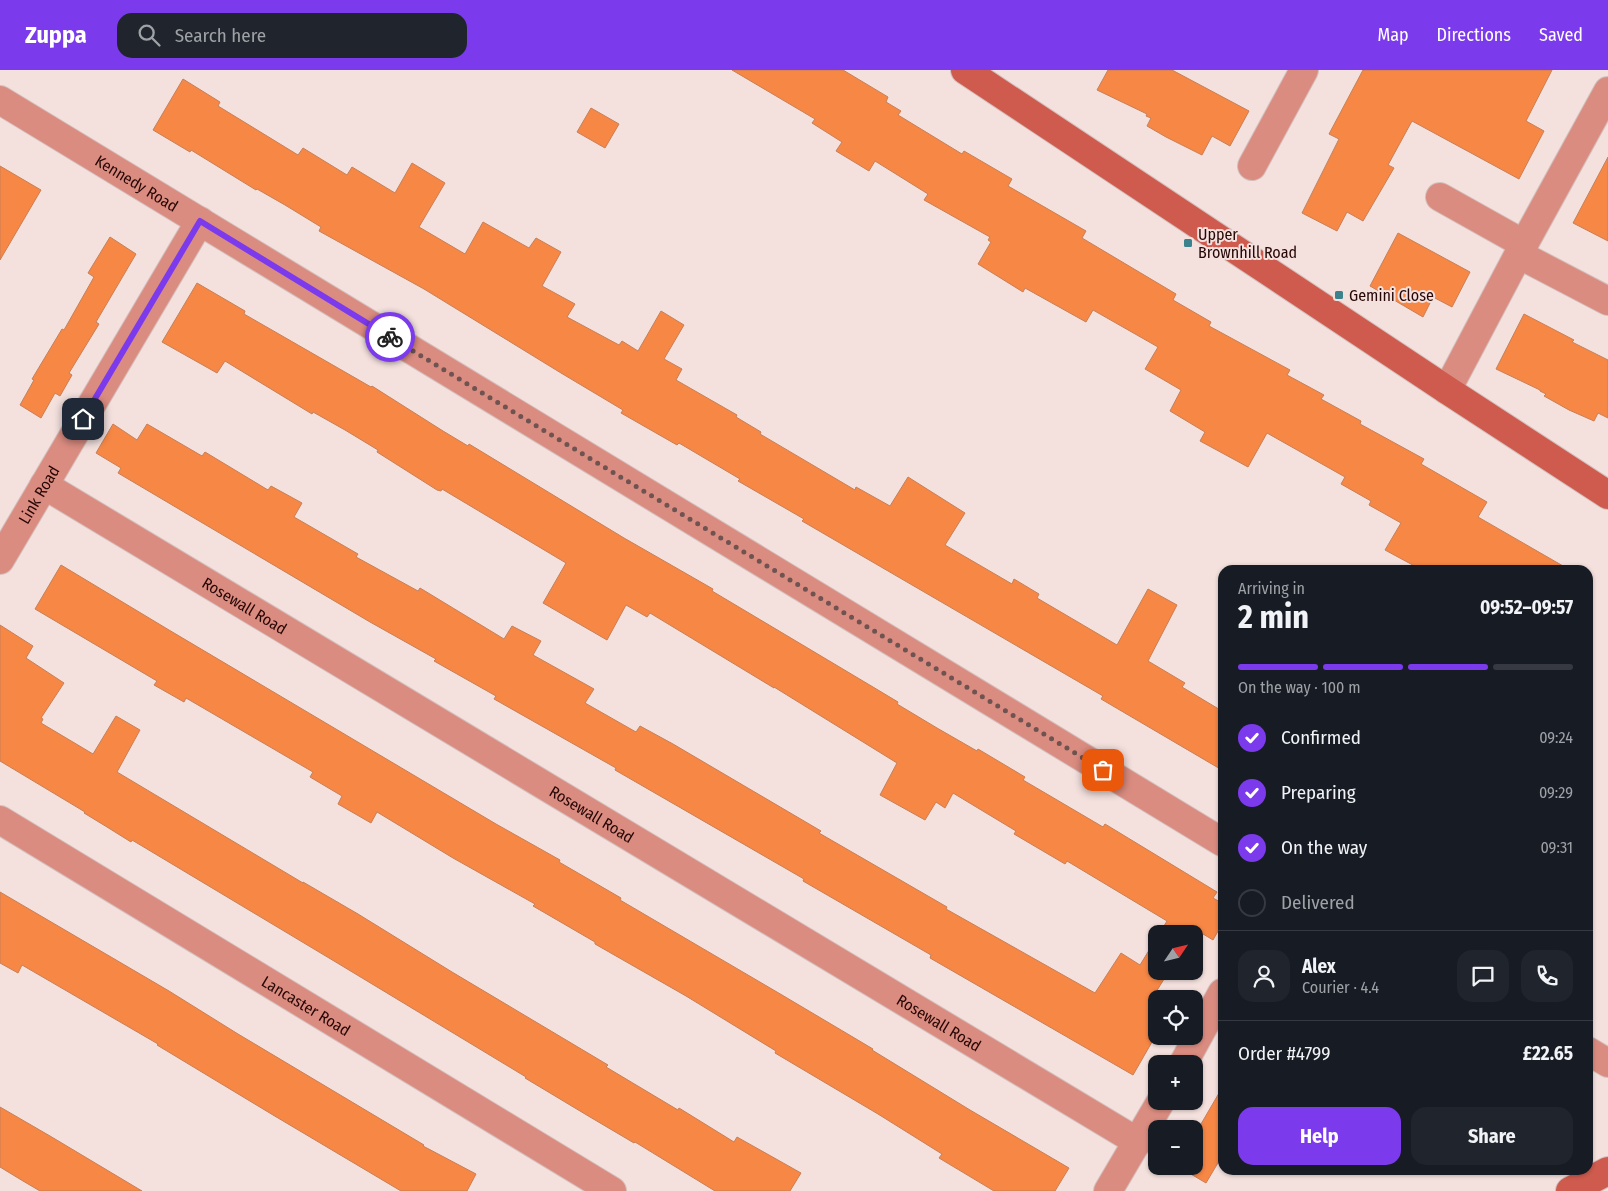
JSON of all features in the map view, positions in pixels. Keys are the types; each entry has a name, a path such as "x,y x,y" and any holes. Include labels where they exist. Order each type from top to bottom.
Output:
{"street":[{"path":"965,70 1608,495"},
{"path":"1252,166 1304,70"},
{"path":"1447,390 1608,91"},
{"name":"Kennedy Road","path":"0,100 1218,840"},
{"path":"1440,197 1608,301"},
{"name":"Link Road","path":"0,560 200,221"},
{"name":"Rosewall Road","path":"44,485 1138,1142"},
{"name":"Lancaster Road","path":"0,820 612,1191"},
{"path":"1188,1055 1218,1000"},
{"path":"1593,1054 1608,1063"},
{"path":"1108,1191 1156,1110"},
{"path":"1570,1191 1608,1171"}],"building":[{"path":"732,70 843,70 888,97 886,102 901,111 898,115 962,154 964,151 1012,179 1008,186 1086,231 1082,238 1176,294 1173,300 1211,322 1209,326 1290,370 1287,375 1324,395 1321,399 1361,421 1360,424 1424,459 1421,464 1487,502 1478,517 1561,565 1413,565 1385,550 1401,523 1369,505 1371,501 1341,484 1345,477 1267,433 1248,467 1200,441 1205,432 1170,411 1181,390 1145,369 1158,347 1093,310 1086,322 1025,288 1023,292 978,264 991,242 988,240 990,237 924,200 928,194 875,161 869,171 836,151 842,142 812,123 815,119"},
{"path":"1108,70 1172,70 1249,111 1230,146 1212,136 1202,155 1147,126 1151,118 1146,116 1147,114 1097,90"},
{"path":"1363,70 1552,70 1526,121 1544,131 1519,179 1412,121 1388,165 1394,168 1363,221 1347,212 1337,231 1302,213 1339,139 1329,134"},
{"path":"183,79 220,102 218,106 298,155 303,148 347,175 352,167 395,193 412,163 445,183 419,227 465,254 483,222 529,248 536,238 561,252 542,286 575,304 567,317 619,345 622,341 638,351 661,311 684,325 664,359 682,369 676,380 737,415 736,417 761,432 760,434 855,490 856,487 890,506 908,477 965,513 945,545 1012,584 1014,579 1039,594 1037,598 1117,645 1148,589 1177,605 1148,661 1185,683 1182,687 1218,709 1218,768 1101,699 1103,696 802,521 804,519 738,481 740,479 679,443 677,445 621,413 623,410 424,289 319,231 321,227 285,205 153,130"},
{"path":"591,108 619,124 605,148 577,132"},
{"path":"1608,157 1608,241 1573,223"},
{"path":"0,166 41,190 0,260"},
{"path":"1398,233 1470,272 1452,307 1433,297 1423,317 1370,286"},
{"path":"110,237 136,254 96,322 99,324 69,373 72,375 60,396 55,393 41,418 20,405 34,380 32,379 62,329 64,330 94,277 88,273"},
{"path":"197,283 245,311 244,314 372,386 468,446 469,444 624,538 713,589 712,591 898,702 897,704 1025,777 1023,780 1103,827 1105,824 1217,892 1213,898 1218,901 1218,931 1213,940 1203,934 1203,925 1165,925 1167,921 1067,861 1065,864 1014,834 1016,831 953,793 945,808 936,802 925,820 880,795 897,763 650,613 647,617 626,605 607,640 543,603 566,563 442,489 441,491 437,490 377,452 378,450 313,412 312,414 225,361 217,373 162,342"},
{"path":"1524,314 1574,340 1572,342 1608,360 1608,418 1598,413 1594,421 1544,396 1546,394 1540,390 1496,369"},
{"path":"113,424 137,440 147,424 202,456 205,452 268,490 271,486 302,503 294,517 358,554 356,557 418,591 420,588 504,639 512,626 541,641 533,655 594,689 585,703 636,732 640,726 673,744 821,831 819,833 947,907 946,909 1095,993 1121,953 1140,965 1148,952 1148,980 1163,980 1157,990 1148,990 1148,1045 1150,1045 1133,1075 930,958 931,955 615,770 616,768 494,699 496,696 434,661 436,659 118,473 121,468 96,453"},
{"path":"61,565 496,824 560,860 559,862 621,898 620,900 873,1049 970,1110 1069,1168 1055,1191 994,1191 939,1158 942,1154 775,1053 776,1051 686,996 533,906 535,904 453,858 377,812 371,823 338,804 342,796 310,777 313,772 186,698 184,702 154,685 157,681 35,609"},
{"path":"0,625 33,646 26,658 64,683 41,718 43,719 41,723 93,754 116,716 140,730 117,772 358,914 608,1065 606,1067 678,1110 679,1108 734,1142 737,1137 801,1173 790,1191 715,1191 132,840 131,842 0,761"},
{"path":"0,892 169,991 423,1146 476,1174 467,1191 401,1191 158,1044 22,965 18,973 0,963"},
{"path":"1218,1095 1218,1163 1206,1183 1192,1175 1203,1175 1203,1121"},
{"path":"0,1107 142,1191 40,1191 23,1181 0,1167"}],"way so far":[{"path":"390,337 1103,770"}],"place":[{"name":"Upper Brownhill Road","path":"1188,243"},
{"name":"Gemini Close","path":"1339,295"}],"route":[{"path":"83,419 200,221 390,337"}]}
